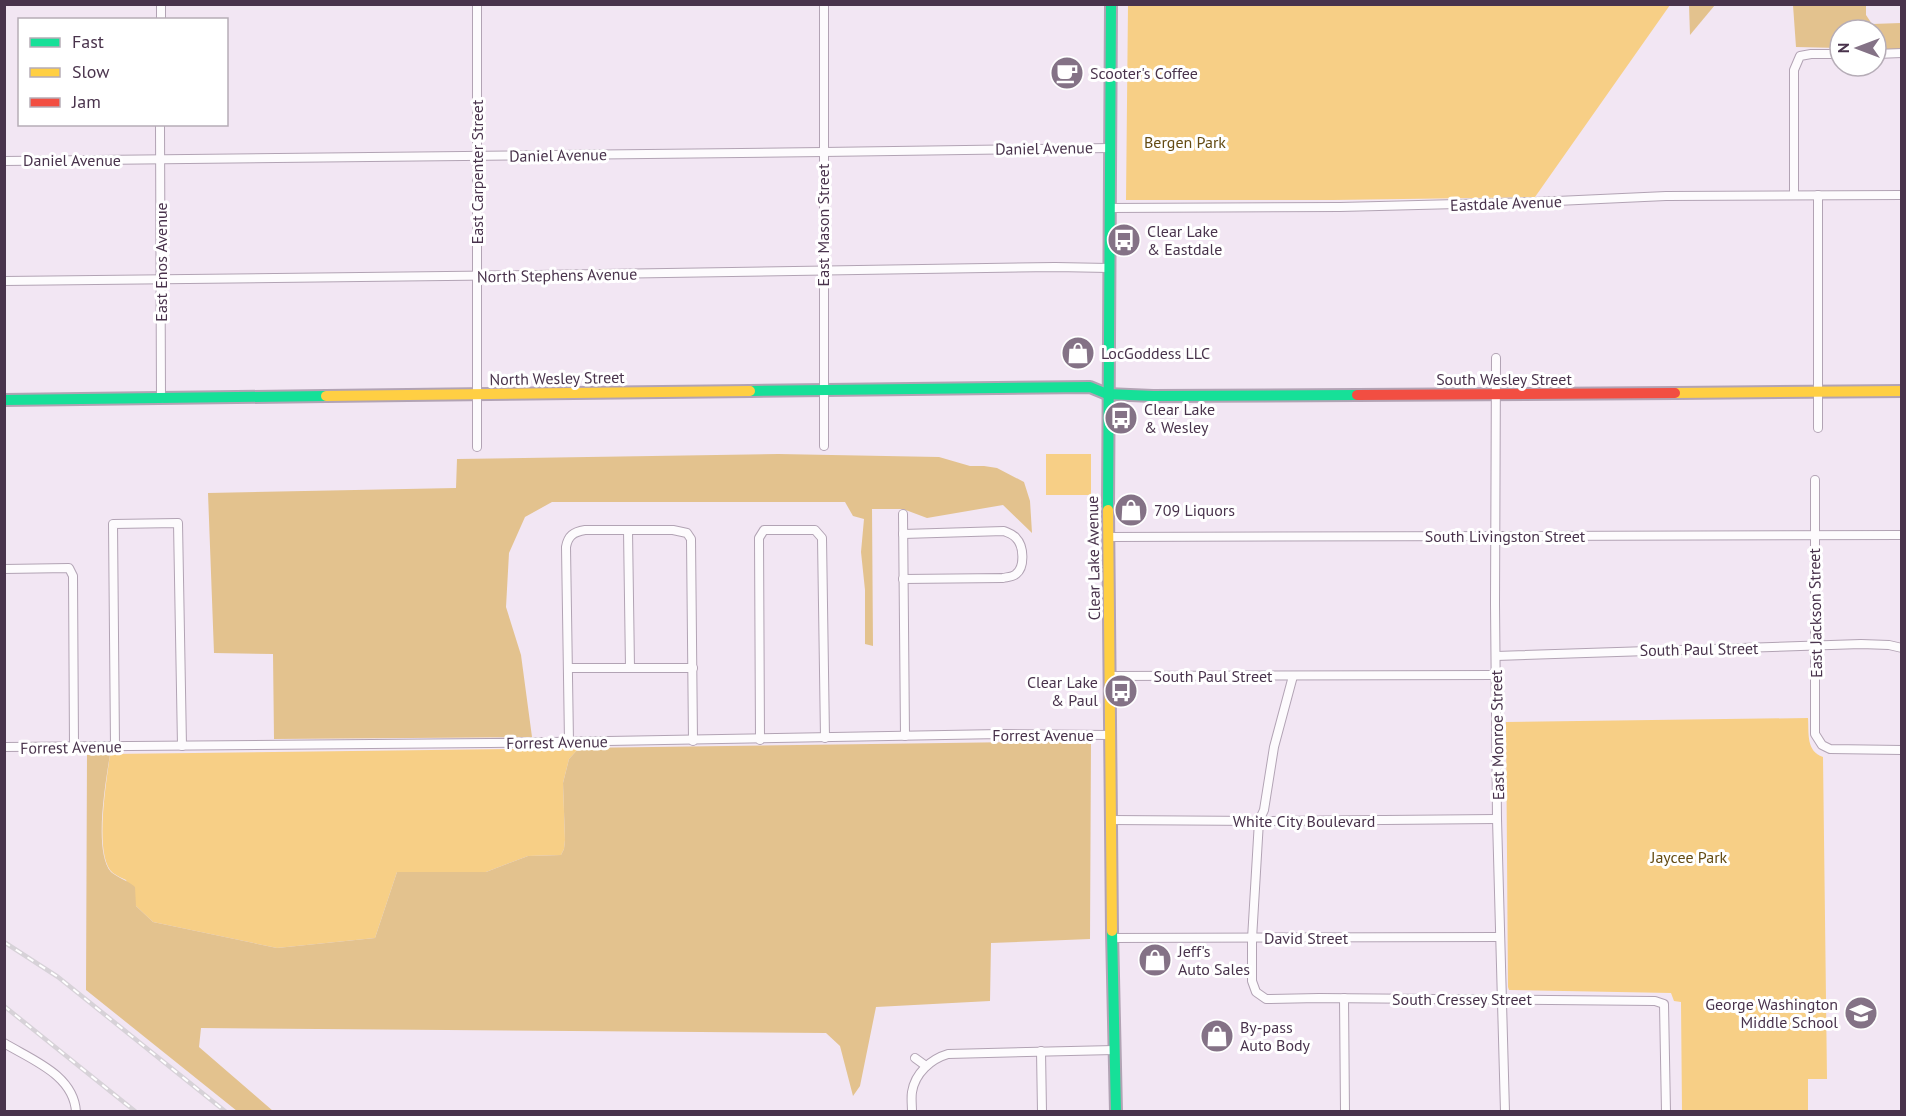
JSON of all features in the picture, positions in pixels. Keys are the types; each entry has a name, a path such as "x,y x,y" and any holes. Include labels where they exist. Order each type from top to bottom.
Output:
{"street":[{"name":"East Carpenter Street","path":"477,4 477,447"},
{"name":"East Mason Street","path":"824,4 824,446"},
{"name":"Clear Lake Avenue","path":"1112,4 1107,394 1112,938 1116,1112"},
{"path":"1794,195 1794,70 1800,56 1828,54"},
{"name":"East Enos Avenue","path":"160,126 161,399"},
{"name":"Daniel Avenue","path":"4,160 1111,148"},
{"path":"1818,195 1818,429"},
{"name":"Eastdale Avenue","path":"1110,208 1422,206 1666,196 1902,195"},
{"name":"North Stephens Avenue","path":"4,281 1109,268"},
{"name":"East Monroe Street","path":"1496,358 1497,819 1505,1112"},
{"name":"North Wesley Street","path":"4,400 1093,387 1107,394"},
{"name":"South Wesley Street","path":"1107,394 1165,396 1902,392"},
{"name":"East Jackson Street","path":"1815,480 1815,734 1822,745 1840,750 1902,750"},
{"path":"903,514 905,736"},
{"path":"116,746 113,524 178,524 182,746"},
{"path":"628,530 630,668"},
{"path":"569,742 567,540 577,531 628,530 681,531 687,533 691,539 693,741"},
{"path":"760,740 759,538 765,530 815,530 822,538 825,738"},
{"path":"903,534 1004,531 1018,539 1022,565 1018,573 1003,578 903,579"},
{"name":"South Livingston Street","path":"1108,537 1902,535"},
{"path":"4,569 69,568 73,576 74,747"},
{"name":"South Paul Street","path":"1496,656 1862,644 1902,648"},
{"path":"568,668 693,668"},
{"name":"South Paul Street","path":"1110,676 1496,675"},
{"path":"1252,939 1259,821 1264,810 1274,747 1293,676"},
{"name":"Forrest Avenue","path":"4,747 1110,735"},
{"name":"White City Boulevard","path":"1111,820 1497,819"},
{"name":"David Street","path":"1112,938 1500,937"},
{"name":"South Cressey Street","path":"1252,939 1252,981 1256,992 1266,999 1655,1000 1664,1004 1666,1112"},
{"path":"1344,998 1345,1112"},
{"path":"4,1042 62,1079 73,1095 76,1112"},
{"path":"912,1112 912,1091 920,1074 938,1057 948,1054 1114,1050"},
{"path":"1041,1051 1042,1112"},
{"path":"915,1058 926,1066"}],"green space":[{"name":"Bergen Park","path":"1128,4 1670,5 1535,197 1126,200"},
{"path":"1046,454 1091,454 1091,495 1046,495"},
{"name":"Jaycee Park","path":"1808,718 1811,746 1823,757 1827,1079 1808,1079 1808,1111 1682,1111 1681,1002 1674,1001 1671,993 1509,990 1506,722"},
{"path":"579,748 569,759 563,783 565,840 561,855 528,856 486,872 397,872 375,938 277,948 153,922 136,906 126,880 113,873 107,864 102,835 110,754"}],"shaded area":[{"path":"1689,5 1715,5 1690,35"},
{"path":"1793,5 1866,5 1868,18 1828,18 1828,48 1796,47"},
{"path":"1888,23 1901,23 1901,50 1888,49"},
{"path":"778,454 939,457 970,466 997,468 1024,482 1030,501 1032,533 1003,505 927,518 903,509 872,509 873,646 865,644 865,590 861,552 864,519 853,516 845,502 552,502 525,517 509,553 506,607 521,655 532,737 274,739 273,654 214,653 208,493 456,488 457,459"},
{"path":"1091,741 1090,939 991,943 990,1001 876,1007 860,1086 853,1096 840,1046 826,1033 201,1028 199,1047 273,1111 237,1111 86,990 87,755 110,754 102,815 103,849 111,872 135,887 136,906 153,922 277,948 375,938 397,872 486,872 528,856 561,855 565,840 563,783 569,759 579,748"}],"railway":[{"path":"4,942 58,977 226,1112"},
{"path":"4,1006 136,1112"}],"traffic: fast":[{"path":"1108,510 1111,4"},
{"path":"750,391 1090,387 1107,394 1153,396 1357,395"},
{"path":"4,400 326,396"},
{"path":"1112,931 1116,1112"}],"traffic: slow":[{"path":"326,396 750,391"},
{"path":"1675,393 1902,391"},
{"path":"1108,510 1112,931"}],"traffic: jam":[{"path":"1357,395 1675,393"}],"place":[{"name":"Scooter's Coffee","path":"1067,73"},
{"name":"Clear Lake & Eastdale","path":"1124,240"},
{"name":"LocGoddess LLC","path":"1078,353"},
{"name":"Clear Lake & Wesley","path":"1121,418"},
{"name":"709 Liquors","path":"1131,510"},
{"name":"Clear Lake & Paul","path":"1121,691"},
{"name":"Jeff's Auto Sales","path":"1155,960"},
{"name":"George Washington Middle School","path":"1861,1013"},
{"name":"By-pass Auto Body","path":"1217,1036"}]}
